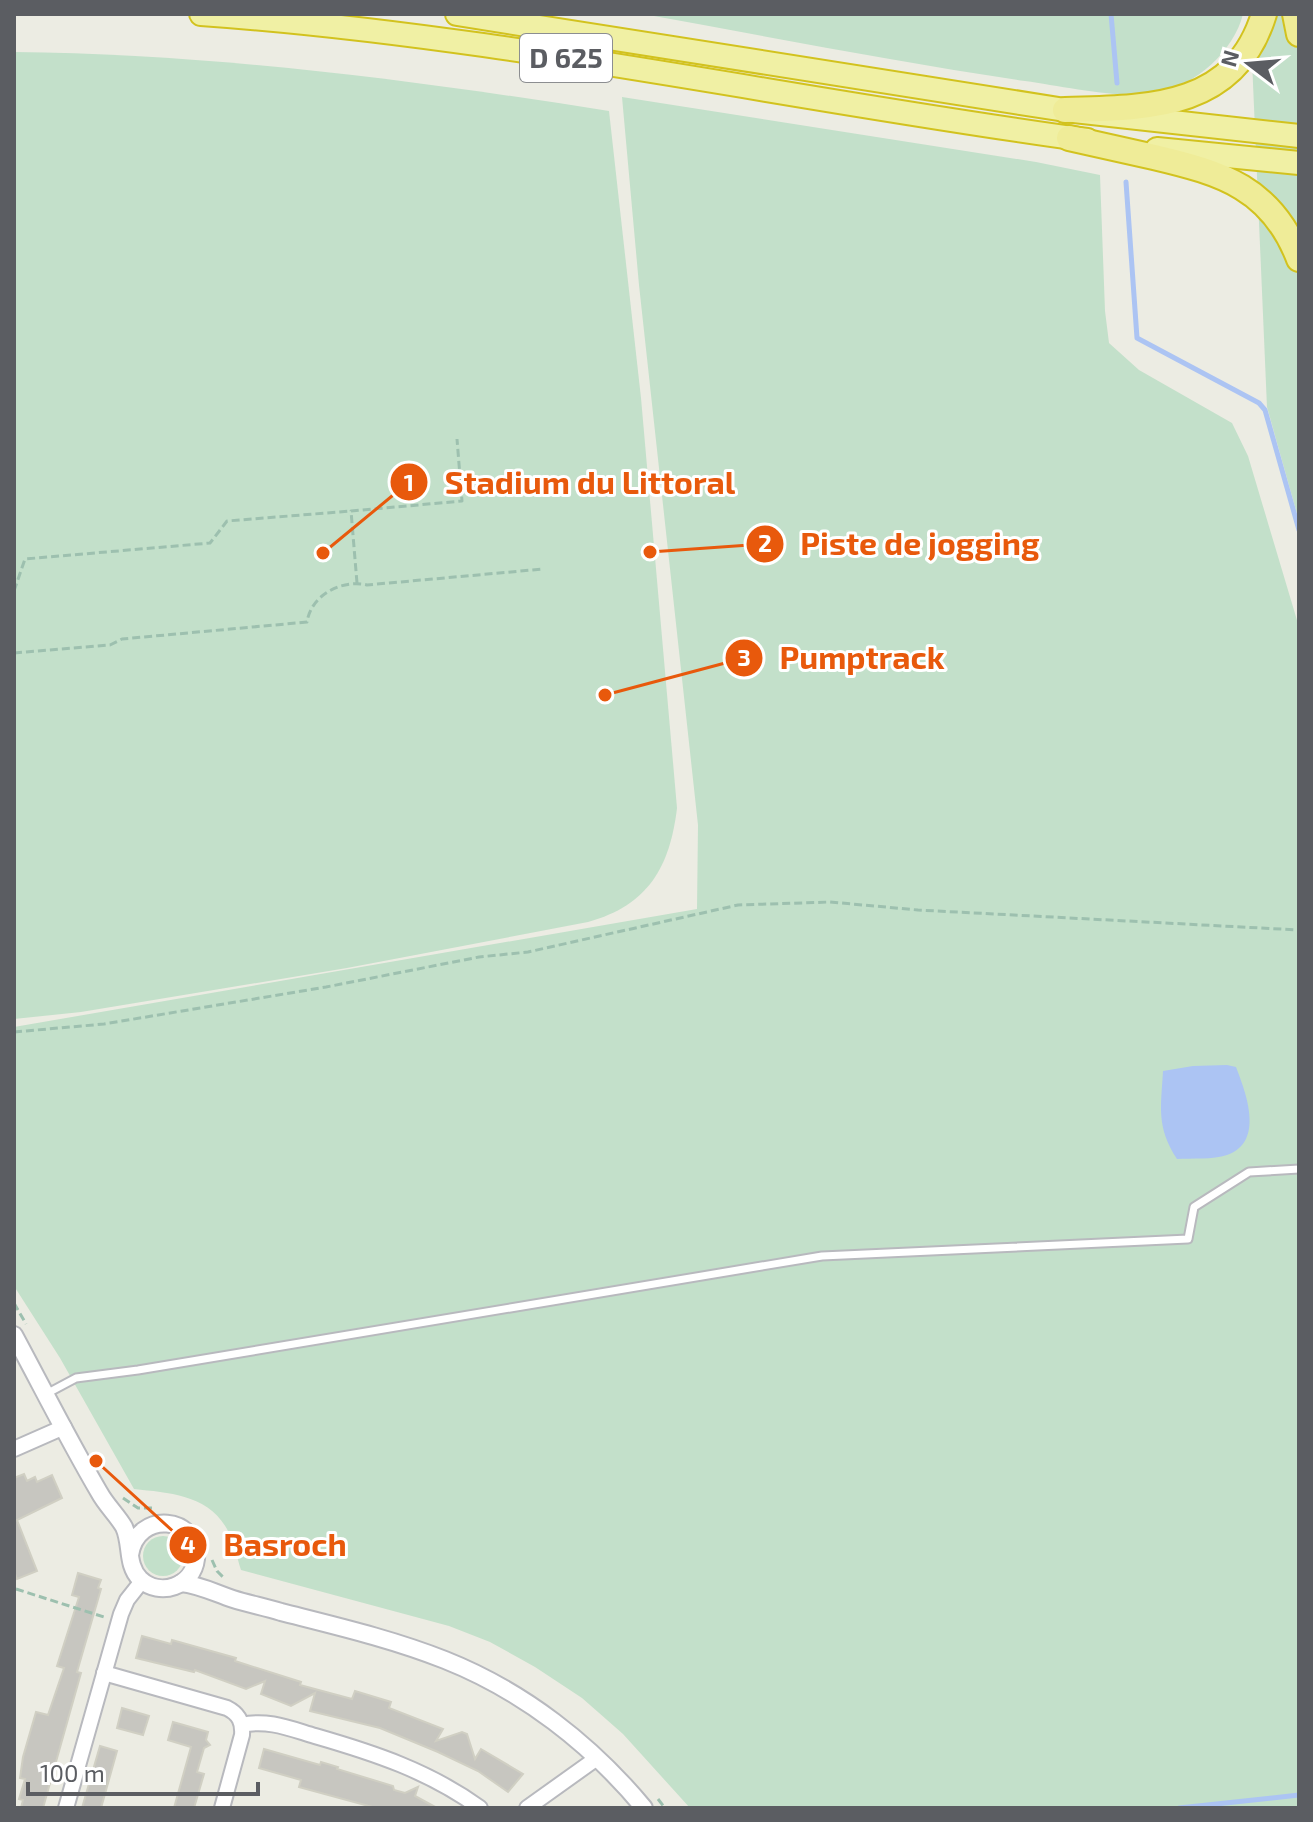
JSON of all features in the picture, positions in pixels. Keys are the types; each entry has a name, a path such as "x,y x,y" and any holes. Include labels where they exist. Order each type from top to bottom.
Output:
{"highway":[{"name":"D 625","path":"201,14 318,24 483,45 953,122 1210,155 1299,163"},
{"name":"D 625","path":"457,14 1065,110 1299,136"},
{"path":"1065,110 1143,108 1172,102 1203,90 1239,61 1254,39 1264,14"},
{"path":"1295,14 1299,34"},
{"path":"1069,138 1195,167 1238,184 1275,215 1288,233 1299,259"}],"street":[{"path":"14,1335 124,1527 134,1572 142,1581 162,1589 181,1583 191,1574 195,1563"},
{"path":"14,1449 64,1427"},
{"path":"110,1507 128,1519 151,1526 170,1524 185,1532 194,1546 200,1576 220,1593"},
{"path":"130,1555 137,1536 151,1526"},
{"path":"66,1808 119,1621 127,1600 142,1581"},
{"path":"181,1583 392,1642 458,1665 525,1701 551,1719 597,1758 644,1808"},
{"path":"104,1673 227,1708 237,1715 242,1725 240,1746 222,1808"},
{"path":"242,1725 258,1722 272,1724 378,1754 426,1775 480,1808"},
{"path":"527,1808 597,1758"}],"lane":[{"path":"46,1394 76,1378 822,1256 1188,1239 1194,1207 1249,1172 1299,1169"}],"path":[{"path":"14,591 25,559 210,543 227,521 462,501 457,439"},
{"path":"351,511 357,583"},
{"path":"14,653 110,645 122,639 307,622 308,613 322,596 334,587 357,583 367,585 543,569"},
{"path":"14,1032 104,1024 479,957 528,952 738,905 830,902 918,910 1299,930"},
{"path":"16,1589 119,1621"}],"green space":[{"path":"643,14 1243,14 1231,41 1199,74 1172,89 1128,95 929,66"},
{"path":"1250,14 1299,14 1299,521 1267,407"},
{"path":"14,52 238,63 461,89 609,111 641,398 677,808 669,848 662,865 641,894 627,905 588,922 347,968 81,1012 14,1019"},
{"path":"622,97 1036,162 1100,175 1109,343 1139,370 1232,423 1248,456 1299,627 1299,1808 690,1808 623,1734 582,1698 535,1667 490,1642 449,1626 241,1570 229,1533 212,1511 189,1498 134,1489 60,1358 14,1286 14,1027 697,909 698,825 639,285"},
{"path":"163,1536 177,1542 183,1556 177,1570 163,1576 149,1570 143,1556 149,1542"}],"water":[{"path":"1227,1065 1236,1067 1248,1103 1250,1116 1246,1139 1239,1149 1227,1155 1177,1159 1163,1127 1163,1071"}],"building":[{"path":"24,1474 27,1481 35,1477 37,1482 52,1475 62,1498 17,1520 37,1571 17,1579 14,1571 14,1478"},
{"path":"78,1573 101,1580 77,1672 81,1673 43,1808 21,1808 23,1800 19,1799 25,1779 20,1778 23,1757 36,1712 48,1715 64,1668 57,1666 79,1597 72,1595"},
{"path":"142,1636 171,1644 172,1640 236,1658 235,1661 301,1682 300,1685 352,1699 355,1691 391,1702 389,1708 443,1729 436,1741 462,1732 467,1734 475,1759 481,1749 523,1774 508,1792 478,1771 380,1728 310,1711 315,1693 291,1706 261,1694 265,1681 246,1689 195,1670 136,1658"},
{"path":"122,1708 149,1716 143,1735 117,1728"},
{"path":"173,1722 208,1732 206,1740 210,1745 204,1748 197,1772 204,1774 194,1808 174,1808 191,1747 168,1740"},
{"path":"100,1746 117,1751 101,1808 82,1808"},
{"path":"264,1749 338,1767 405,1793 418,1787 415,1796 437,1808 376,1808 299,1787 301,1780 259,1768"}],"waterway":[{"path":"1111,14 1117,83"},
{"path":"1126,182 1137,338 1259,403 1265,410 1299,530"},
{"path":"1179,1808 1299,1795"}],"place":[{"name":"Piste de jogging","path":"650,552"},
{"name":"Stadium du Littoral","path":"323,553"},
{"name":"Pumptrack","path":"605,695"},
{"name":"Basroch","path":"96,1461"}]}
